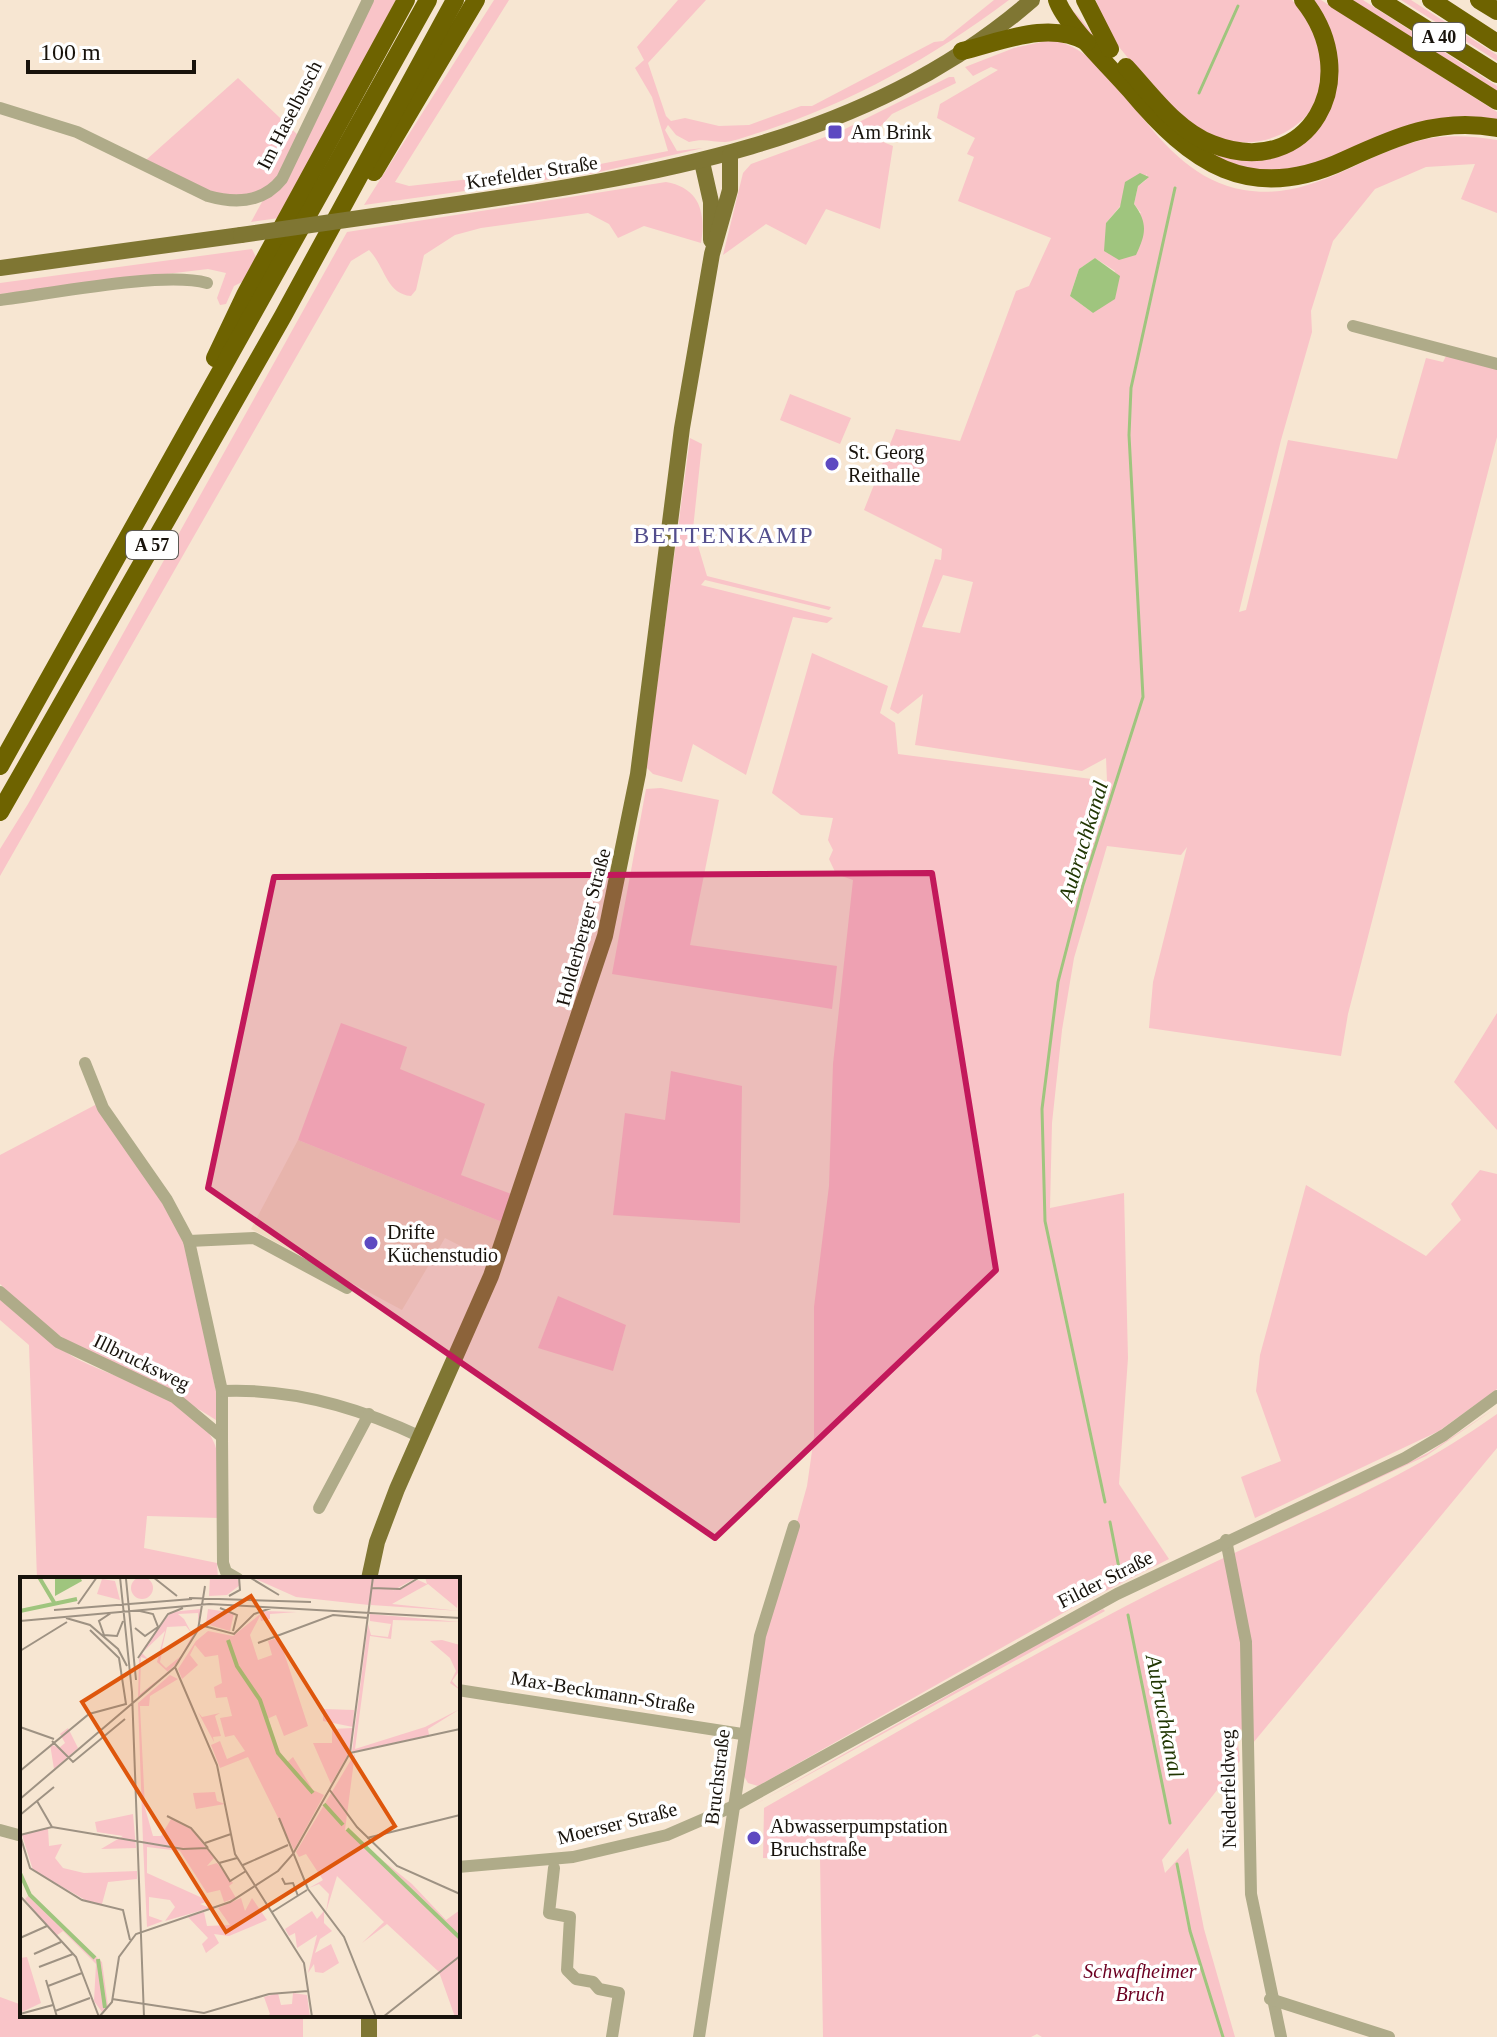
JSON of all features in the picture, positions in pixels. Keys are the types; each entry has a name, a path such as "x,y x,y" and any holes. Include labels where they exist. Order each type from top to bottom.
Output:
{"highway":[{"path":"159,476 171,443 245,295 406,0"},
{"name":"A 57","path":"0,766 159,476 428,0"},
{"name":"A 57","path":"0,812 283,316 455,0"},
{"path":"422,94 476,0"},
{"path":"283,316 483,0"},
{"path":"1057,0 1090,44 1177,142 1202,161 1233,174 1274,180 1315,173 1418,130 1441,125 1497,128"},
{"path":"1068,0 1110,49 1190,132 1213,144 1259,152 1284,145 1306,129 1322,108 1330,83 1329,47 1320,22 1303,0"},
{"path":"1085,0 1110,49"},
{"path":"1336,0 1497,101"},
{"name":"A 40","path":"1380,0 1497,74"},
{"name":"A 40","path":"1431,0 1497,43"},
{"path":"1479,0 1497,11"},
{"path":"962,51 1041,32 1064,33 1090,44"}],"main road":[{"name":"Krefelder Straße","path":"0,268 562,189 730,155 816,126 882,97 962,51 1032,0"},
{"name":"Holderberger Straße","path":"369,1577 377,1542 491,1276 605,936 638,774 682,428 712,254 730,190 730,155"},
{"name":"Holderberger Straße","path":"702,162 711,202 712,254"}],"street":[{"name":"Im Haselbusch","path":"0,108 77,132 167,177 227,201 258,197 273,190 282,179 368,0"},
{"path":"0,300 160,281 192,279 207,283"},
{"path":"1353,326 1497,364"},
{"path":"85,1063 103,1108 167,1200 189,1241 222,1391 225,1575"},
{"path":"189,1241 254,1238 347,1288"},
{"name":"Illbrucksweg","path":"0,1292 58,1342 174,1397 222,1437"},
{"path":"222,1391 277,1391 369,1414 421,1437"},
{"name":"Filder Straße","path":"734,1806 1012,1649 1226,1540 1405,1458 1497,1396"},
{"path":"319,1508 369,1414"},
{"name":"Bruchstraße","path":"699,2037 742,1734 766,1612 794,1526"},
{"name":"Niederfeldweg","path":"1226,1540 1246,1642 1251,1894 1270,1999 1281,2037"},
{"name":"Max-Beckmann-Straße","path":"460,1690 742,1734"},
{"name":"Moerser Straße","path":"460,1867 573,1857 667,1835 734,1806"},
{"path":"0,1830 20,1835"},
{"path":"554,1868 549,1913 570,1917 567,1970 576,1979 593,1982 599,1989 619,1993 612,2037"},
{"path":"1270,1999 1389,2037"}],"highlighted area":[{"path":"932,873 996,1270 715,1538 208,1188 274,877"}],"shaded area":[{"path":"1140,173 1149,177 1138,186 1134,204 1142,217 1142,241 1136,255 1119,260 1104,251 1106,223 1120,207 1125,182"},
{"path":"1095,258 1120,276 1115,299 1093,313 1070,296 1079,269"},
{"path":"298,1140 502,1222 488,1260 445,1238 402,1310 251,1229"}],"green space":[{"path":"373,0 396,0 279,218 251,222"},
{"path":"494,0 509,0 395,182 409,186 595,165 668,151 652,97 635,68 644,60 637,47 678,0 706,0 648,63 666,116 671,121 685,118 719,126 749,125 801,106 812,106 934,42 943,41 994,0 1009,0 951,41 859,93 743,138 725,142 689,142 676,135 668,125 665,130 677,151 703,148 595,173 364,205"},
{"path":"1096,0 1292,0 1311,27 1322,57 1323,78 1319,94 1312,109 1301,121 1274,137 1242,142 1214,136 1183,116 1132,63 1110,34"},
{"path":"1309,0 1321,0 1497,112 1497,124 1475,121 1435,123 1397,134 1305,171 1274,174 1246,171 1220,162 1173,129 1087,34 1065,5 1079,16 1134,85 1174,125 1196,141 1220,151 1247,155 1277,151 1297,141 1314,126 1331,96 1336,73 1334,51 1327,29"},
{"path":"1345,0 1363,0 1497,86 1497,97"},
{"path":"1401,0 1411,0 1497,55 1497,61"},
{"path":"1051,40 1076,49 1098,65 1160,138 1184,161 1211,179 1244,190 1268,192 1312,184 1396,148 1438,137 1497,140 1497,213 1461,199 1475,164 1426,167 1375,189 1333,241 1311,311 1312,332 1281,440 1239,612 1246,610 1288,440 1397,459 1426,358 1443,362 1446,356 1497,367 1497,437 1348,1014 1341,1056 1149,1028 1153,982 1187,847 1181,855 1107,846 1074,958 1052,1123 1050,1208 1124,1193 1128,1358 1119,1484 1169,1559 1072,1608 758,1786 748,1783 744,1776 762,1647 807,1486 814,1437 814,1307 829,1186 833,1064 853,880 836,874 829,859 833,850 828,840 833,818 801,815 772,793 812,653 888,686 880,713 895,723 898,754 1107,781 1106,758 1082,771 915,745 923,694 898,714 890,709 935,559 941,560 942,549 864,510 896,429 960,441 1016,291 1029,286 1051,238 958,201 974,157 967,154 975,138 937,118 940,104 998,70 991,67 973,76 965,67 1014,48","holes":["1147,174 1146,180 1138,186 1134,204 1141,213 1106,223","1095,258 1115,271 1093,313 1070,296 1079,269","943,575 973,582 960,633 922,627"]},
{"path":"954,77 956,83 892,114 871,137 893,146 880,229 826,209 806,245 766,224 723,255 743,173 751,164 839,132"},
{"path":"238,78 298,135 272,184 258,194 242,198 225,197 191,185 146,160"},
{"path":"666,182 687,190 698,204 702,222 701,243 644,226 618,238 609,224 588,213 481,228 455,235 424,255 416,290 411,296 391,285 369,250 351,261 0,876 0,849 347,232"},
{"path":"252,249 256,257 242,282 234,286 226,304 220,305 217,298 226,273 208,269 0,294 0,283"},
{"path":"790,394 851,418 840,444 780,420"},
{"path":"690,438 702,444 693,529 707,576 831,607 829,610 705,580 701,585 833,618 827,623 793,617 746,775 693,744 682,782 653,774 646,767"},
{"path":"661,788 719,800 690,945 837,966 832,1009 612,974 646,789"},
{"path":"1497,1013 1497,1130 1454,1082"},
{"path":"341,1023 407,1047 400,1069 485,1104 461,1175 511,1194 502,1222 298,1140"},
{"path":"671,1071 742,1086 740,1223 613,1215 625,1113 665,1120"},
{"path":"97,1104 164,1202 185,1243 217,1396 216,1420 81,1350 44,1324 0,1284 0,1155"},
{"path":"1480,1170 1497,1174 1497,1389 1439,1431 1255,1518 1241,1477 1281,1461 1256,1391 1260,1355 1306,1185 1426,1256 1461,1220 1451,1204"},
{"path":"558,1296 626,1325 613,1371 538,1348"},
{"path":"0,1299 72,1356 173,1402 206,1428 217,1453 219,1518 147,1516 144,1548 217,1563 218,1577 37,1577 29,1345 0,1320"},
{"path":"1497,1407 1426,1456 1235,1545 1428,1453"},
{"name":"Schwafheimer Bruch","path":"1497,1414 1497,1448 1253,1743 1248,1723 1237,1734 1240,1761 1162,1860 1165,1873 1188,1848 1204,1929 1235,2037 1042,2037 1037,2034 1031,2037 823,2037 820,1858 763,1858 764,1808 1062,1640 1163,1587 1376,1486 1418,1464"},
{"path":"1103,1609 1105,1611 754,1805 1054,1635"},
{"path":"0,1997 20,2004 20,2017 303,2017 303,2037 0,2037"}],"waterway":[{"name":"Aubruchkanal","path":"1199,93 1238,6"},
{"name":"Aubruchkanal","path":"1105,1502 1045,1221 1042,1109 1058,982 1083,885 1143,697 1129,435 1131,388 1175,188"},
{"name":"Aubruchkanal","path":"1110,1522 1120,1573"},
{"name":"Aubruchkanal","path":"1128,1615 1170,1823"},
{"name":"Aubruchkanal","path":"1177,1864 1190,1931 1223,2037"}],"place":[{"name":"Am Brink","path":"835,132"},
{"name":"St. Georg Reithalle","path":"832,464"},
{"name":"Drifte Küchenstudio","path":"371,1243"},
{"name":"Abwasserpumpstation Bruchstraße","path":"754,1838"}],"district":[{"name":"BETTENKAMP","path":"724,535"}]}
